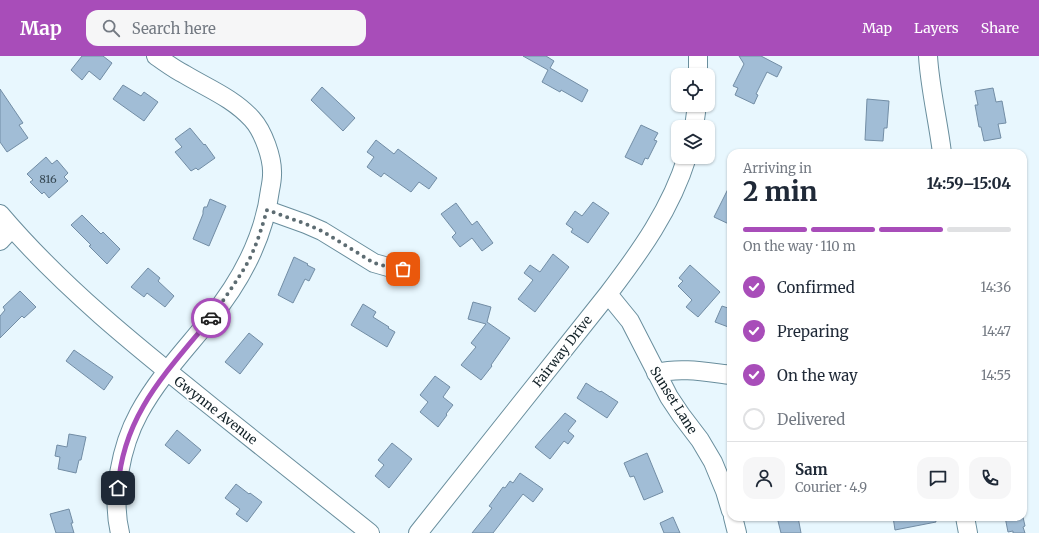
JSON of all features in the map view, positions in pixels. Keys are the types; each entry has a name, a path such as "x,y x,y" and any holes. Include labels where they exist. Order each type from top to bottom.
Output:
{"street":[{"path":"120,533 117,503 118,481 126,440 156,384 211,318 238,279 249,259 260,235 267,210 272,174 272,166 268,149 253,120 244,111 225,97 184,75 156,56"},
{"path":"928,56 942,149"},
{"name":"Fairway Drive","path":"418,533 639,254 659,222 672,196 684,164"},
{"path":"267,210 322,231 374,263 403,269"},
{"name":"Gwynne Avenue","path":"0,214 59,276 99,315 166,371 370,533"},
{"path":"0,241 12,228"},
{"name":"Sunset Lane","path":"608,294 630,321 656,373 680,415 700,440 713,462 727,498"},
{"path":"656,373 668,370 683,370 727,375"},
{"path":"734,521 737,533"},
{"path":"966,521 968,533"}],"building":[{"path":"82,56 103,56 112,63 100,80 89,71 82,80 71,70"},
{"path":"523,56 546,56 554,61 550,68 588,90 582,102 561,90 560,92 542,82 548,70"},
{"path":"739,56 761,56 782,67 777,77 767,72 756,94 758,95 754,104 735,95 738,88 733,86 744,64"},
{"path":"123,85 141,96 144,92 158,102 144,121 113,99"},
{"path":"322,87 355,118 343,131 311,100"},
{"path":"993,88 996,102 1002,101 1006,123 998,124 1001,138 984,141 981,127 979,127 975,105 978,105 975,91"},
{"path":"0,89 23,123 19,125 28,138 7,152 0,142"},
{"path":"867,99 889,101 887,128 884,128 883,141 865,140"},
{"path":"641,125 658,133 654,140 657,141 648,159 645,158 642,165 625,157"},
{"path":"190,128 204,145 205,144 215,158 198,170 196,168 191,171 175,152 182,147 175,139"},
{"path":"376,140 394,154 398,149 437,178 429,189 419,182 411,192 384,173 381,177 367,167 374,157 367,152"},
{"path":"46,157 52,164 57,160 68,173 64,177 68,181 49,198 44,192 42,194 30,182 33,180 27,174"},
{"path":"727,191 727,223 714,217"},
{"path":"210,199 226,206 209,246 193,239 203,214 204,207 207,207"},
{"path":"593,202 609,213 588,243 571,232 573,229 566,224 575,211 582,216"},
{"path":"456,203 472,225 477,221 493,243 482,251 472,238 460,247 452,237 456,233 441,214"},
{"path":"82,215 101,234 103,232 120,249 107,264 71,225"},
{"path":"553,254 569,267 535,312 518,299 533,280 524,273 530,265 540,272"},
{"path":"294,257 315,269 309,281 305,279 293,303 278,295"},
{"path":"690,265 720,292 698,317 686,307 692,300 678,286 683,281 679,278"},
{"path":"148,268 160,278 158,281 174,296 165,307 147,293 144,297 131,287"},
{"path":"20,291 36,307 24,318 22,316 0,338 0,316 5,310 3,307"},
{"path":"473,302 491,307 487,322 510,338 481,380 461,365 476,347 471,343 486,324 468,319"},
{"path":"363,304 376,312 373,317 395,332 387,347 351,325"},
{"path":"722,306 727,308 727,326 715,322"},
{"path":"249,333 263,344 240,374 225,362"},
{"path":"74,350 113,377 104,390 66,361"},
{"path":"435,376 450,387 443,397 453,405 438,427 420,412 428,402 420,395"},
{"path":"586,383 618,402 607,418 577,398"},
{"path":"565,413 576,421 568,431 574,436 568,444 564,441 550,459 535,447"},
{"path":"177,430 201,450 189,464 165,445"},
{"path":"69,434 86,437 81,460 79,460 76,473 58,469 60,457 55,456 57,445 67,447"},
{"path":"392,443 412,459 389,488 375,476 384,465 378,460"},
{"path":"647,453 663,492 644,500 634,476 630,477 624,463"},
{"path":"520,473 543,489 533,502 523,494 493,533 472,533 492,508 489,506 503,487 505,488 510,481 513,483"},
{"path":"236,484 262,502 247,522 236,514 240,509 225,498"},
{"path":"69,509 74,533 56,533 50,514"},
{"path":"673,517 680,533 664,533 660,523"},
{"path":"778,521 799,521 801,533 781,533"},
{"path":"894,521 936,521 936,522 895,530"},
{"path":"1006,521 1024,521 1025,526 1023,527 1025,533 1013,533 1013,531 1008,532"}],"way so far":[{"path":"211,318 238,279 249,259 260,235 267,210 322,231 374,263 403,269"}],"route":[{"path":"118,488 119,474 126,440 139,414 156,384 211,318"}]}
